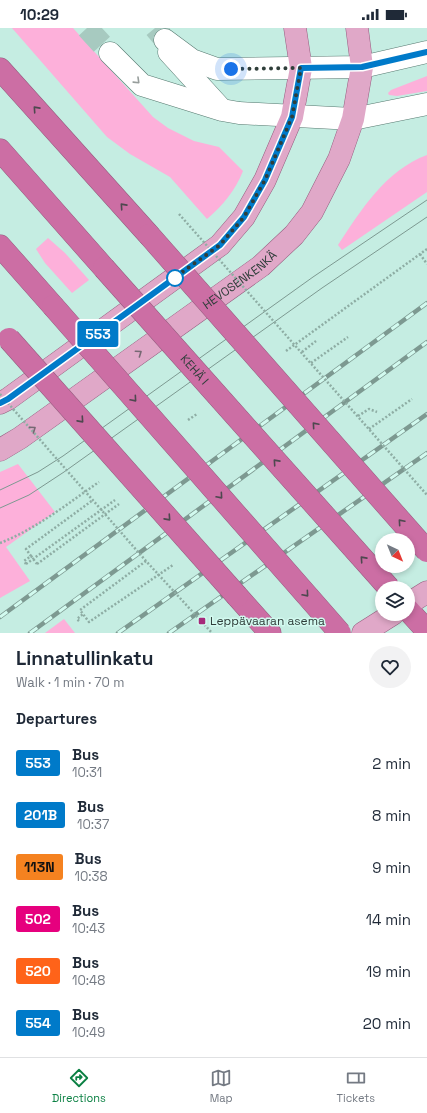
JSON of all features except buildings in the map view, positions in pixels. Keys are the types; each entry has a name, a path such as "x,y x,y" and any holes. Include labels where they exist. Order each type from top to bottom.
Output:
{"highway":[{"path":"0,69 427,551"},
{"name":"KEHÄ I","path":"0,150 382,581"},
{"path":"0,246 340,633"},
{"path":"5,334 270,633"},
{"path":"415,618 427,631"}],"main road":[{"path":"0,403 8,399 220,245 244,217 261,186 292,117 301,68 295,28"},
{"name":"HEVOSENKENKÄ","path":"0,450 20,438 261,266 294,235 312,212 339,159 354,119 362,67 357,28"},
{"path":"415,600 427,592"},
{"path":"363,633 382,621"}],"street":[{"path":"222,110 168,51 165,40 192,60 217,69 362,67 427,52"},
{"path":"110,53 142,85 222,110 239,113 292,117 354,119 427,104"}],"path":[{"path":"179,214 427,495"},
{"path":"420,254 427,264"},
{"path":"311,363 348,337"},
{"path":"302,352 316,341"},
{"path":"0,394 146,561 212,633"},
{"path":"369,429 412,399"},
{"path":"358,416 369,409 377,412"},
{"path":"31,556 24,561 26,564 119,496"},
{"path":"93,500 26,549 37,564 123,501"},
{"path":"146,561 80,610 89,622 174,565"},
{"path":"79,621 77,619 83,614"}],"shaded area":[{"path":"12,28 73,28 153,117 168,128 194,141 219,147 243,171 228,197 207,219 170,177 130,154 107,137"},
{"path":"427,76 427,91 397,96 389,95 388,93 391,90"},
{"path":"427,155 427,192 342,250 338,245 365,205 376,192 399,170"},
{"path":"48,238 65,253 89,280 72,293 45,263 36,249"},
{"path":"18,464 55,512 6,547 30,581 0,598 0,472"},
{"path":"64,619 75,633 45,633"}],"tunnel":[{"path":"87,28 110,53"},
{"path":"155,28 165,40"}],"tram line":[{"path":"0,490 38,472 63,456 313,277 427,200"},
{"path":"0,508 29,495 64,472 322,288 427,217"}],"railway":[{"path":"0,617 427,303"},
{"path":"30,633 427,342"},
{"path":"118,633 427,414"},
{"path":"169,633 427,453"}],"bus line":[{"name":"553","path":"0,403 8,399 220,245 244,217 265,180 292,117 301,68 362,67 427,52"}],"place":[{"name":"Leppävaaran asema","path":"202,621"}],"route":[{"path":"175,278 170,281 220,245 244,217 265,180 292,117 301,68 231,69"}]}
